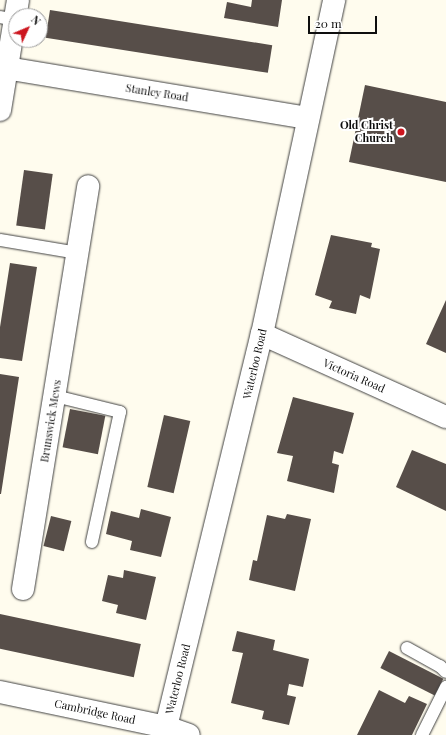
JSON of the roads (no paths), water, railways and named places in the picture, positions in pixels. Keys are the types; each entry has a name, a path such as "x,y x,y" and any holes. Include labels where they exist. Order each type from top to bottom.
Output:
{"street":[{"name":"Waterloo Road","path":"166,726 262,334 334,0"},
{"path":"0,110 8,46"},
{"name":"Stanley Road","path":"6,68 308,118"},
{"name":"Brunswick Mews","path":"23,589 88,186"},
{"name":"Victoria Road","path":"262,334 446,417"},
{"name":"Cambridge Road","path":"0,692 166,726 189,735"}],"lane":[{"path":"0,240 78,254"},
{"path":"55,396 120,412 92,542"},
{"path":"407,648 440,666 446,672"},
{"path":"422,735 446,687"}],"place":[{"name":"Old Christ Church","path":"401,132"}]}
